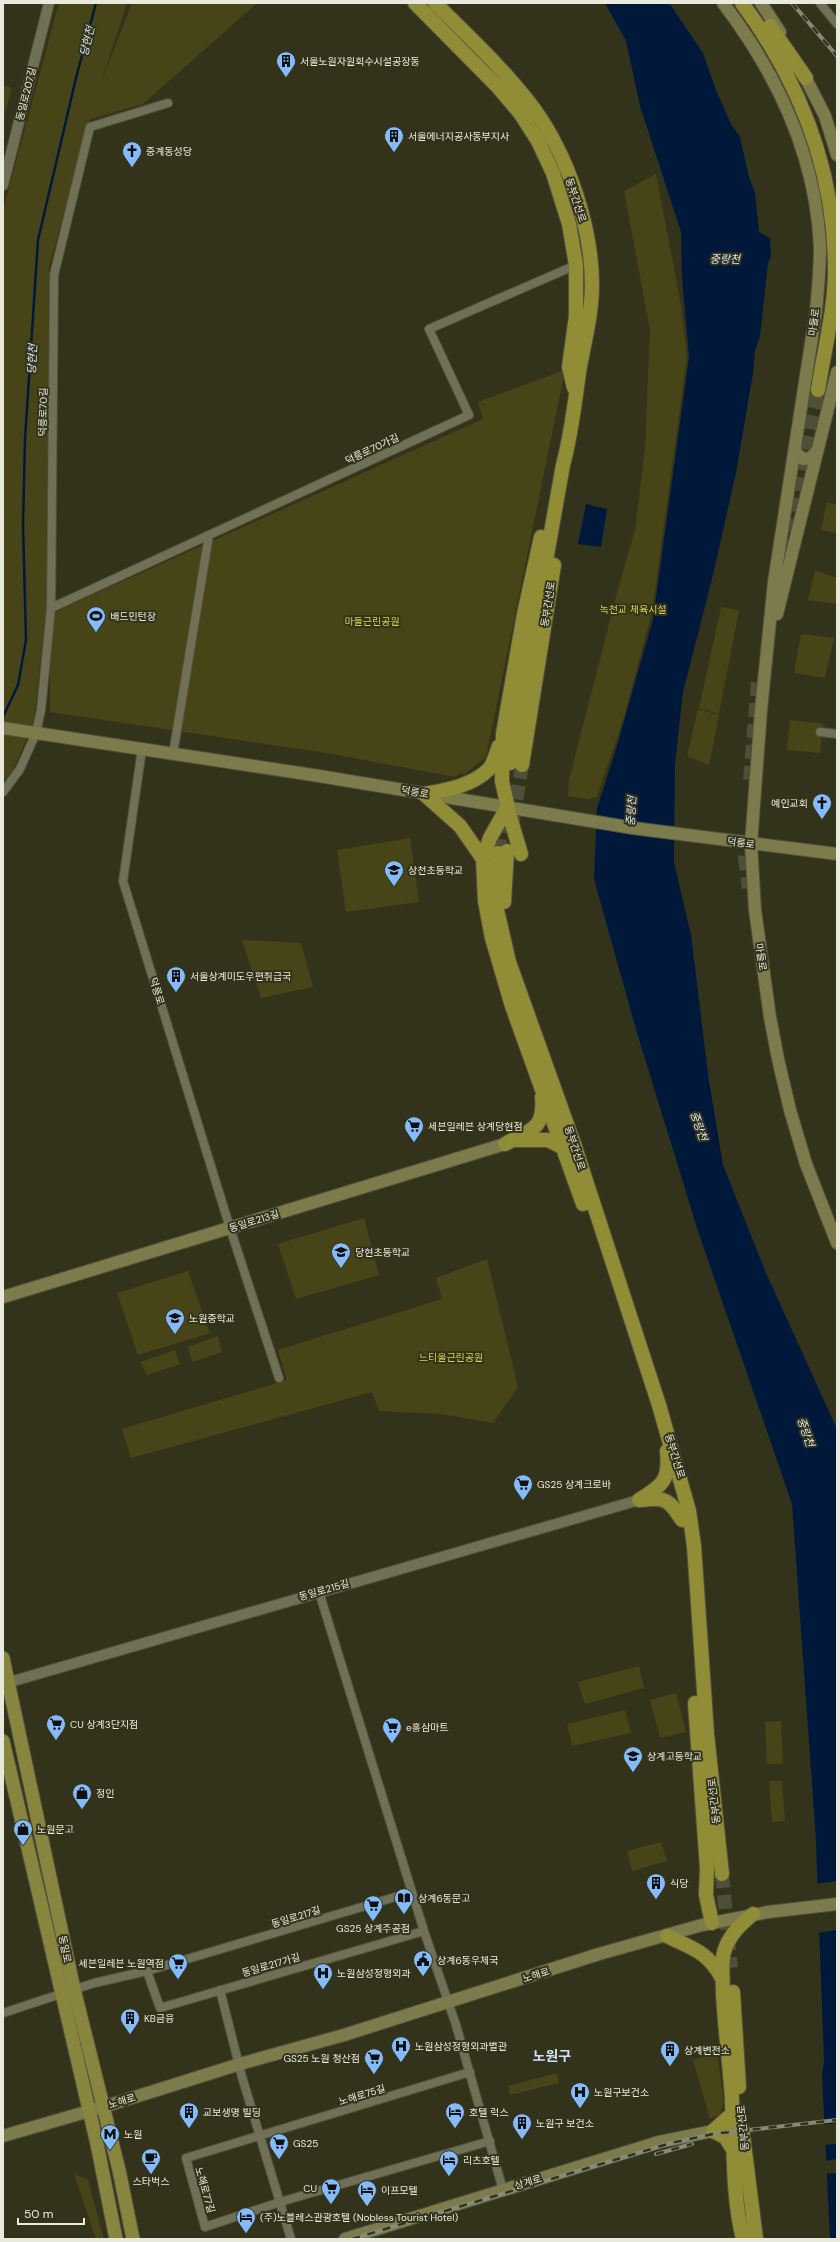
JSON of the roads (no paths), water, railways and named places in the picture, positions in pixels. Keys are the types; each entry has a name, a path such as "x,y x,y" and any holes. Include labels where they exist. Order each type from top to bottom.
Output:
{"highway":[{"path":"415,3 497,86 520,113 538,141 553,173 569,224 576,265 576,316 569,367 576,396"},
{"name":"동부간선로","path":"435,3 487,54 535,110 552,138 565,167 581,209 588,240 592,286 569,442 549,597 516,764 561,475 569,442"},
{"path":"742,3 771,44 810,124 823,166 830,200 835,271 818,390"},
{"path":"753,3 806,78"},
{"path":"509,853 508,806 502,773 503,734 524,614 538,548 561,475"},
{"path":"424,794 453,788 474,780 489,768 503,734"},
{"path":"424,794 457,822 484,859"},
{"path":"508,806 490,838 484,859 485,901 492,938 517,1019 546,1082 564,1148 602,1260 625,1303"},
{"path":"484,859 493,844 502,842 510,843 509,853"},
{"name":"동부간선로","path":"509,853 494,897 504,944 512,972 543,1055"},
{"name":"동부간선로","path":"509,853 503,890 508,929 543,1055 546,1082 574,1144 664,1420 686,1496 694,1546 707,1734 722,1874"},
{"path":"512,972 517,1019"},
{"path":"504,1144 534,1128 541,1122 546,1082"},
{"path":"504,1144 516,1140 548,1140 564,1148"},
{"path":"664,1420 669,1467 682,1520 688,1579 707,1868 706,1895 712,1923"},
{"path":"639,1500 664,1483 669,1467"},
{"path":"639,1500 655,1498 665,1500 671,1503 682,1520"},
{"path":"743,2239 739,2214 734,2152 723,1981 724,1953 729,1940 738,1927 753,1914"},
{"path":"667,1936 702,1954 713,1962 723,1981"},
{"name":"동부간선로","path":"731,1968 743,2139 756,2239"},
{"path":"732,2114 713,2131 724,2137 734,2152"}],"main road":[{"name":"마들로","path":"723,3 759,53 798,136 813,188 820,248 816,311 779,541 766,660 751,844 755,910 778,1058 790,1110 806,1164 837,1243"},
{"path":"761,3 806,78 825,116 837,154"},
{"name":"마들로","path":"766,660 837,372"},
{"path":"794,442 795,452 800,458 811,458 817,451"},
{"name":"덕릉로","path":"3,728 356,781 424,794 723,840 837,854"},
{"name":"동일로213길","path":"3,1297 504,1144"},
{"name":"동일로","path":"3,1658 6,1684 74,1989 134,2239"},
{"name":"동일로","path":"3,1741 97,2144 116,2239"},
{"name":"노해로","path":"3,2136 89,2112 240,2064 448,2003 599,1954 712,1923 753,1914 837,1904"},
{"name":"상계로","path":"344,2239 659,2142 713,2131"}],"street":[{"name":"동일로207길","path":"3,185 48,3"},
{"path":"820,3 837,24"},
{"name":"덕릉로70길","path":"3,792 20,768 30,732 41,710 51,608 54,275 90,127 168,103"},
{"name":"덕릉로70가길","path":"51,608 469,415 428,329 576,265"},
{"path":"173,754 178,735 209,534"},
{"path":"820,732 837,734"},
{"name":"덕릉로","path":"142,749 123,881 230,1228 279,1378"},
{"name":"동일로215길","path":"6,1684 639,1500"},
{"path":"319,1592 424,1931 470,2072 503,2190"},
{"name":"동일로217길","path":"3,2013 74,1989 147,1971 412,1892"},
{"name":"동일로217가길","path":"147,1971 160,2008 424,1931"},
{"path":"220,1990 260,2135 292,2239"},
{"name":"노해로75길","path":"260,2135 470,2072"},
{"name":"노해로77길","path":"260,2135 186,2158 206,2227 280,2202"},
{"path":"280,2202 490,2141"}],"water":[{"name":"중랑천","path":"605,3 669,3 703,53 716,90 731,124 740,137 749,177 755,193 759,232 770,238 771,257 768,263 760,336 755,351 753,373 736,473 712,579 683,692 675,764 674,862 691,935 709,1081 723,1165 766,1273 837,1429 837,2239 830,2239 822,2075 824,2062 816,1841 792,1504 698,1231 637,1033 594,879 597,808 616,749 653,619 689,357 682,278 681,232 640,106 626,41"},
{"path":"586,504 607,509 601,547 578,544"}],"waterway":[{"name":"당현천","path":"3,717 18,685 26,640 23,525 25,439 38,240 76,78 96,3"}],"tunnel":[{"path":"780,573 818,390"},
{"path":"750,780 758,681"},
{"path":"513,820 522,765"},
{"path":"498,853 503,817"},
{"path":"747,835 745,857 749,888"},
{"path":"722,1874 731,1968"}],"railway":[{"path":"792,3 837,56"},
{"path":"352,2239 671,2143 713,2134 837,2120"},
{"path":"656,2154 692,2144"}],"place":[{"name":"서울노원자원회수시설공장동","path":"286,78"},
{"name":"서울에너지공사동부지사","path":"394,153"},
{"name":"중계동성당","path":"132,168"},
{"name":"배드민턴장","path":"96,633"},
{"name":"예인교회","path":"822,820"},
{"name":"상천초등학교","path":"394,887"},
{"name":"서울상계미도우편취급국","path":"176,993"},
{"name":"세븐일레븐 상계당현점","path":"414,1143"},
{"name":"당현초등학교","path":"341,1269"},
{"name":"노원중학교","path":"175,1335"},
{"name":"GS25 상계크로바","path":"523,1501"},
{"name":"CU 상계3단지점","path":"56,1741"},
{"name":"e홍삼마트","path":"392,1744"},
{"name":"상계고등학교","path":"633,1773"},
{"name":"정인","path":"82,1810"},
{"name":"노원문고","path":"23,1846"},
{"name":"식당","path":"656,1900"},
{"name":"상계6동문고","path":"404,1915"},
{"name":"GS25 상계주공점","path":"373,1922"},
{"name":"상계6동우체국","path":"423,1977"},
{"name":"세븐일레븐 노원역점","path":"178,1980"},
{"name":"노원삼성정형외과","path":"323,1990"},
{"name":"KB금융","path":"130,2035"},
{"name":"노원삼성정형외과별관","path":"401,2063"},
{"name":"상계변전소","path":"670,2067"},
{"name":"GS25 노원 청산점","path":"374,2075"},
{"name":"노원구보건소","path":"580,2109"},
{"name":"교보생명 빌딩","path":"189,2129"},
{"name":"호텔 럭스","path":"455,2129"},
{"name":"노원구 보건소","path":"522,2140"},
{"name":"노원","path":"110,2151"},
{"name":"GS25","path":"279,2160"},
{"name":"스타벅스","path":"151,2175"},
{"name":"리츠호텔","path":"449,2177"},
{"name":"CU","path":"331,2205"},
{"name":"이프모텔","path":"367,2207"},
{"name":"(주)노블레스관광호텔 (Nobless Tourist Hotel)","path":"246,2234"}],"district":[{"name":"노원구","path":"552,2056"}],"park label":[{"name":"녹천교 체육시설","path":"633,609"},
{"name":"마들근린공원","path":"372,621"},
{"name":"느티울근린공원","path":"451,1357"}]}
